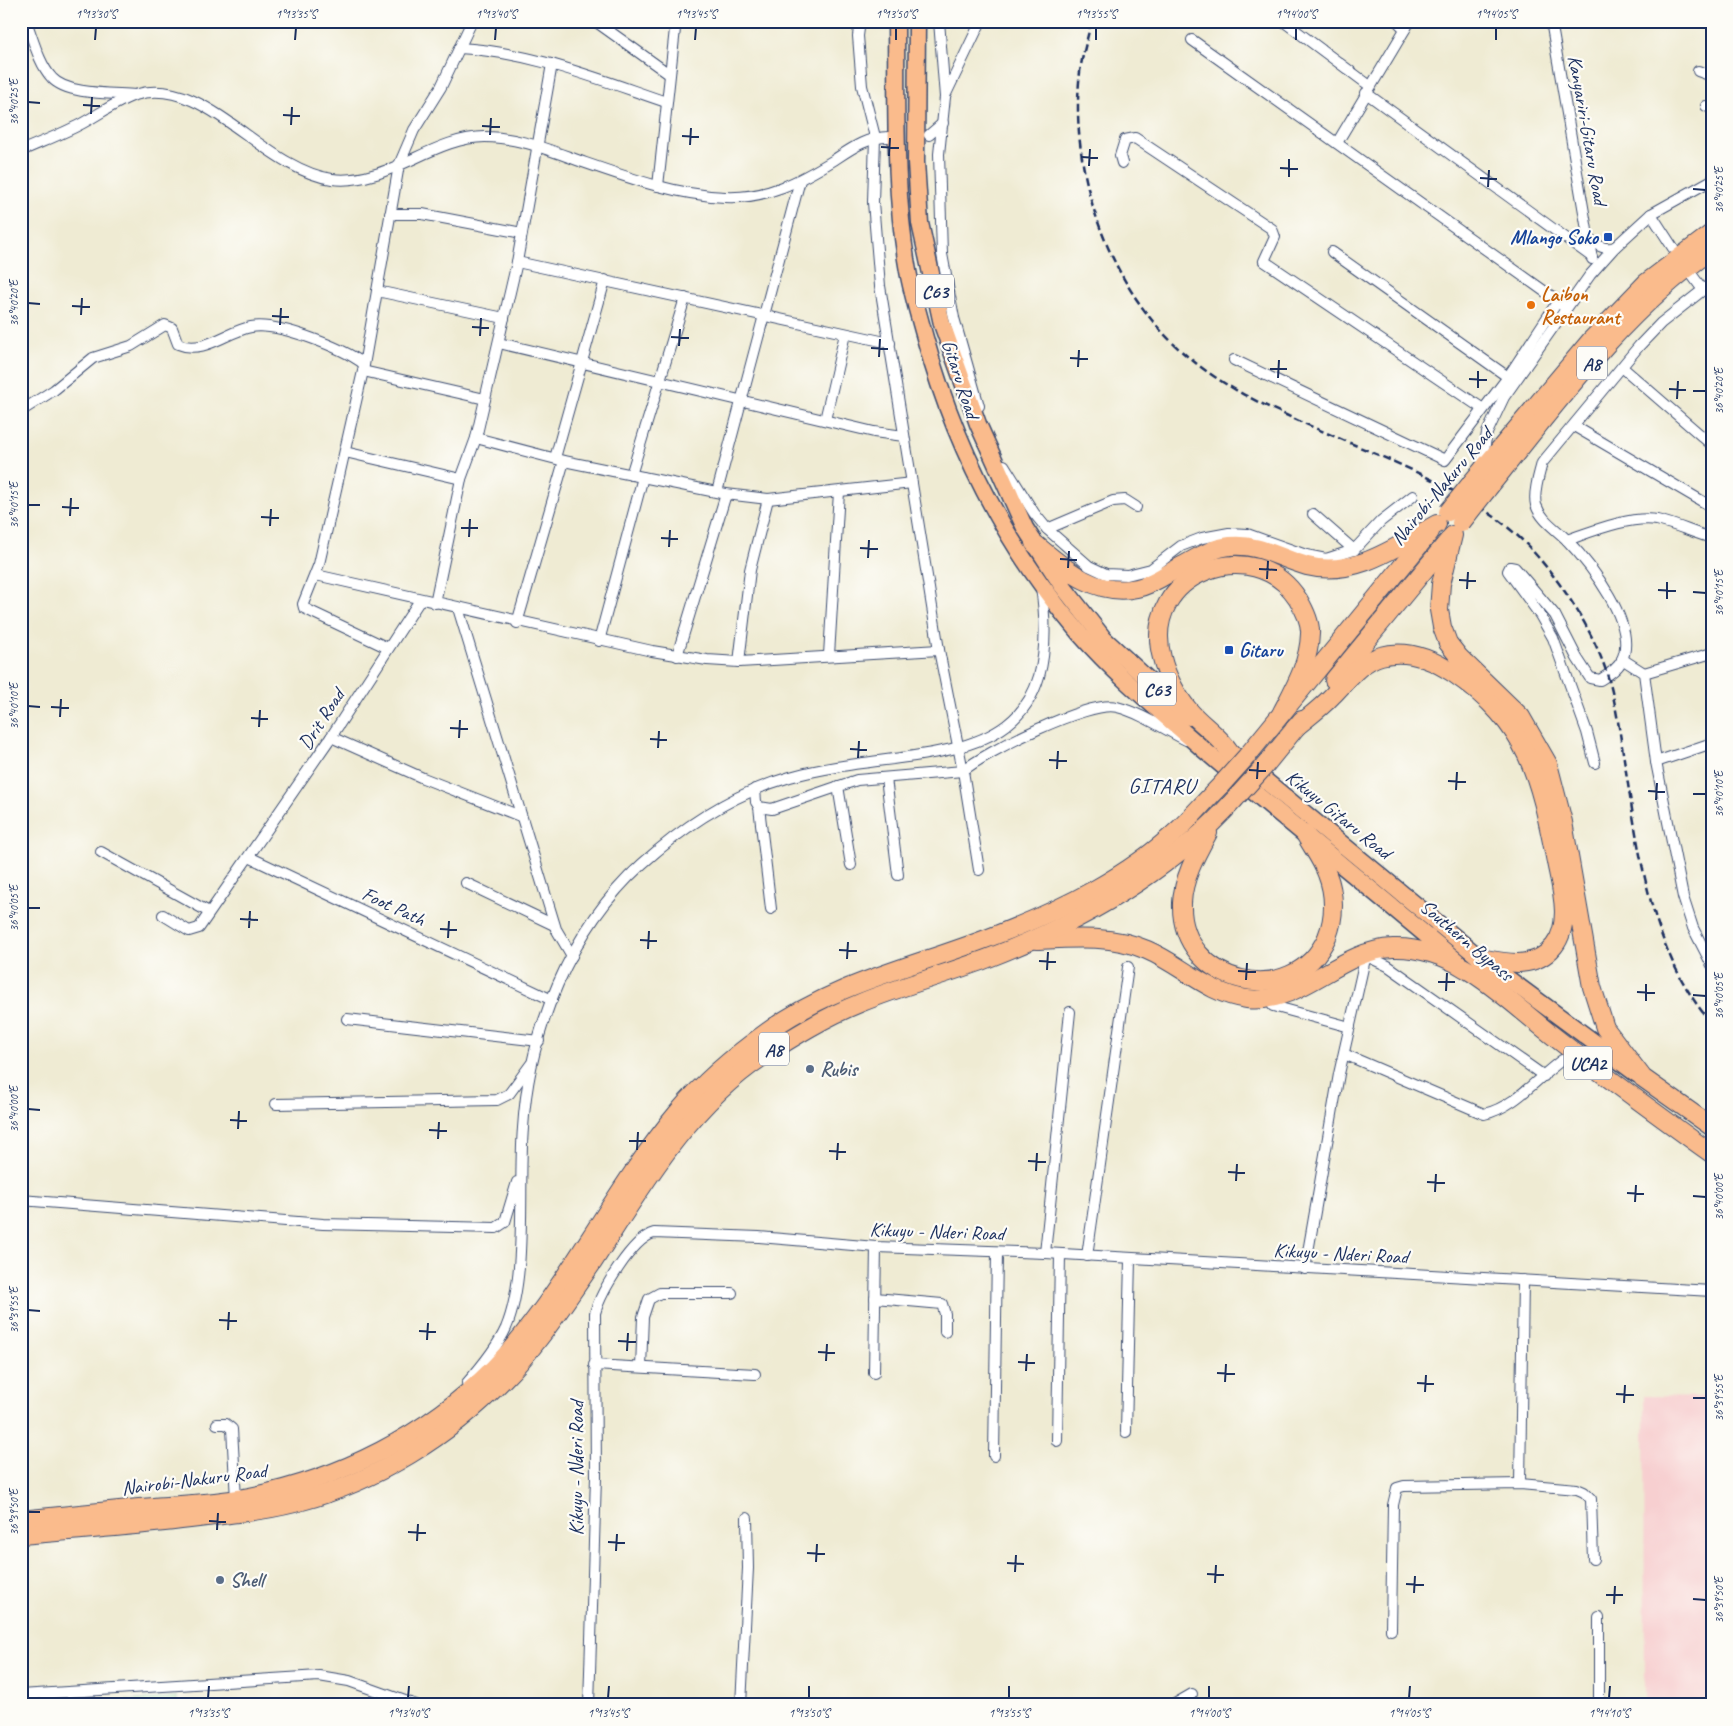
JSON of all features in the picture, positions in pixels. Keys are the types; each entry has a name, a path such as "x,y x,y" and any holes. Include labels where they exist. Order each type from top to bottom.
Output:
{"highway":[{"name":"Nairobi-Nakuru Road","path":"1215,822 1263,768 1295,728 1450,524 1479,482 1591,340 1625,304 1672,261 1712,233"},
{"name":"Nairobi-Nakuru Road","path":"1479,482 1548,414 1630,321 1682,272 1712,250"},
{"name":"C63","path":"1034,543 1080,579 1103,587 1127,589 1147,585 1210,551 1230,546 1259,548 1307,566 1342,569 1359,565 1450,524"},
{"name":"Nairobi-Nakuru Road","path":"21,1520 236,1499 313,1480 352,1466 420,1428 491,1371 519,1339 558,1288 635,1171 678,1112 724,1065 766,1033 817,1001 882,974 995,936 1060,907 1104,884 1164,842 1221,785 1238,754 1282,712 1450,524"},
{"path":"1450,524 1441,584 1439,610 1442,627 1448,643 1459,657 1521,717 1548,764 1563,822 1576,902 1597,1007 1606,1028 1643,1078"},
{"path":"1238,754 1187,709 1173,685 1162,658 1160,638 1164,612 1173,592 1195,575 1221,567 1250,566 1273,576 1294,593 1307,617 1310,632 1303,670 1282,712"},
{"path":"1295,728 1367,662 1384,655 1394,654 1423,658 1434,662 1479,692 1503,715 1527,752 1540,785 1562,895 1563,915 1559,937 1554,946 1538,959 1519,964 1480,958"},
{"path":"1215,822 1191,864 1186,880 1182,917 1192,944 1206,961 1224,975 1246,980 1274,980 1286,977 1304,968 1321,947 1329,931 1334,910 1330,884 1327,874 1305,834"},
{"name":"A8","path":"21,1536 163,1523 227,1515 303,1501 358,1481 428,1443 472,1410 508,1376 552,1320 668,1149 716,1095 758,1060 798,1034 858,1004 986,959 1090,912 1126,891 1157,869 1215,822"},
{"name":"UCA2","path":"1030,940 1081,938 1119,941 1147,950 1165,959 1217,991 1249,999 1274,997 1293,990 1343,962 1378,950 1405,948 1420,950 1467,969"},
{"name":"Southern Bypass","path":"1467,969 1616,1085 1712,1154"},
{"name":"Southern Bypass","path":"1643,1078 1712,1127"}],"main road":[{"name":"Gitaru Road","path":"896,21 899,204 908,274 939,389 977,480 1014,546 1040,584 1081,635 1138,693 1204,749"},
{"name":"Gitaru Road","path":"916,21 916,162 920,223 942,324 978,424 1006,490 1034,543"},
{"name":"Kikuyu Gitaru Road","path":"1034,543 1081,611 1104,639 1168,699 1238,754 1480,958 1529,996"},
{"name":"Southern Bypass","path":"1204,749 1467,969"},
{"name":"Southern Bypass","path":"1529,996 1643,1078"}],"street":[{"path":"26,21 46,67 56,82 80,90 135,95 172,93 188,97 292,167 315,175 335,179 348,179 373,174 471,139 505,139 539,147 631,179 658,186 708,195 739,197 769,192 800,180 856,145 875,137 889,137"},
{"path":"388,648 304,608 303,604 316,575 345,452 363,367 399,165 414,130 441,87 472,21"},
{"path":"595,21 669,74"},
{"path":"658,186 675,29 671,21"},
{"path":"860,21 858,36 862,86 875,137 873,202 877,263 939,650 963,771 979,870"},
{"path":"939,21 945,97 940,154 940,239 946,279 961,342 988,432 1007,471 1034,513 1047,529 1089,566 1106,574 1127,575 1151,569 1181,546 1202,538 1229,533 1247,534 1306,555 1326,559 1354,550 1381,521 1413,496"},
{"path":"945,97 981,21"},
{"path":"1283,21 1368,90 1592,256"},
{"path":"1337,143 1408,25 1397,21"},
{"name":"Kanyariri-Gitaru Road","path":"1551,21 1590,239 1592,256 1590,275"},
{"path":"1192,40 1558,301 1566,309"},
{"path":"459,48 490,50 552,64 666,102"},
{"path":"435,603 461,479 476,438 517,262 539,147 552,64"},
{"path":"1698,71 1712,76"},
{"path":"21,151 78,126 135,95"},
{"path":"929,135 942,123"},
{"path":"1122,163 1120,156 1125,140 1135,138 1272,229 1275,237 1264,261 1483,410"},
{"path":"677,656 722,493 742,400 800,180"},
{"path":"1479,482 1487,433 1504,397 1590,275 1615,247 1651,214 1712,180"},
{"path":"390,214 422,214 522,233"},
{"path":"1651,214 1673,248"},
{"path":"1590,239 1603,248 1610,249 1615,247"},
{"path":"1332,252 1508,377"},
{"path":"517,262 890,343"},
{"path":"1595,763 1587,732 1553,638 1540,616 1509,574 1509,569 1515,568 1555,615 1577,658 1590,678 1600,680 1616,668 1622,659 1625,642 1622,622 1601,583 1567,540 1545,520 1536,504 1542,464 1661,323 1709,288 1692,275"},
{"path":"517,623 582,362 605,280"},
{"path":"377,291 504,318"},
{"path":"632,475 685,298"},
{"path":"1234,360 1445,460 1508,377 1558,301"},
{"path":"21,411 54,390 93,358 131,346 165,325 172,328 178,344 188,348 214,342 247,328 258,326 291,332 348,354 363,367 486,399"},
{"path":"825,420 845,334"},
{"path":"499,343 874,432 904,436"},
{"path":"1622,367 1712,445"},
{"path":"1574,426 1712,507"},
{"path":"476,438 559,460 722,493 768,499 912,483"},
{"path":"345,452 461,479"},
{"path":"599,640 643,477"},
{"path":"829,655 839,492"},
{"path":"739,662 750,570 768,499"},
{"path":"1047,529 1113,501 1125,500 1136,507"},
{"path":"1313,514 1354,550"},
{"path":"1567,540 1622,524 1646,520 1658,520 1712,538"},
{"path":"316,575 517,623 677,656 739,662 829,655 939,650"},
{"path":"420,1428 456,1396 482,1366 506,1328 514,1300 520,1249 524,1111 533,1062 552,1000 572,956 597,916 640,866 673,838 711,812 756,789 790,777 832,767 914,758 957,748 976,743 998,732 1018,715 1030,698 1043,664 1046,644 1046,623 1040,584"},
{"name":"Drit Road","path":"163,915 189,931 199,928 331,737 420,600"},
{"path":"458,608 554,925 572,956"},
{"path":"1622,659 1644,673 1712,653"},
{"path":"1644,673 1656,762 1683,897 1693,928 1712,965"},
{"path":"759,807 772,809 838,786 866,779 963,771 976,760 1058,721 1100,707 1116,707 1139,716 1204,749"},
{"path":"331,737 423,778 520,816"},
{"path":"1656,762 1712,743"},
{"path":"886,778 898,875"},
{"path":"838,786 851,865"},
{"path":"756,789 756,802 759,807 771,909"},
{"path":"101,852 209,912"},
{"name":"Foot Path","path":"249,856 552,1000"},
{"path":"466,883 554,925"},
{"path":"1305,1269 1344,1054 1365,959 1371,958 1388,966 1544,1076"},
{"path":"1086,1256 1128,967"},
{"path":"1273,1006 1350,1027"},
{"path":"1045,1253 1070,1012"},
{"path":"347,1019 538,1041"},
{"path":"1344,1054 1484,1114 1499,1109 1516,1098 1562,1060"},
{"path":"276,1104 497,1100 509,1094 533,1062"},
{"path":"21,1200 323,1224 496,1228 505,1222 521,1168"},
{"name":"Kikuyu - Nderi Road","path":"589,1705 596,1477 594,1325 598,1302 622,1264 647,1235 654,1233 759,1237 876,1247 1045,1253 1712,1291"},
{"path":"874,1373 876,1247"},
{"path":"994,1456 997,1252"},
{"path":"1057,1442 1060,1254"},
{"path":"1126,1432 1130,1259"},
{"path":"1520,1484 1523,1280"},
{"path":"641,1367 643,1317 649,1299 660,1293 732,1294"},
{"path":"875,1298 942,1304 945,1314 944,1332"},
{"path":"594,1364 754,1374"},
{"path":"216,1424 226,1424 232,1429 236,1499"},
{"path":"1391,1630 1393,1505 1397,1488 1404,1486 1520,1484 1577,1489 1588,1495 1592,1506 1593,1559"},
{"path":"741,1705 748,1568 747,1518"},
{"path":"1599,1617 1599,1705"},
{"path":"21,1695 319,1676 349,1682 416,1705"},
{"path":"1173,1705 1192,1694"}],"shaded area":[{"path":"1644,1396 1712,1397 1712,1705 1645,1705"}],"green space":[{"path":"177,1697 177,1705 71,1705"}],"railway":[{"path":"1091,21 1080,72 1078,111 1081,150 1089,190 1101,230 1117,267 1138,302 1163,333 1192,360 1214,376 1261,403 1413,471 1476,504 1504,524 1528,546 1551,572 1581,617 1604,665 1616,712 1642,864 1660,932 1674,964 1691,995 1712,1024"}],"place":[{"name":"Mlango Soko","path":"1608,237"},
{"name":"Laibon Restaurant","path":"1531,305"},
{"name":"Gitaru","path":"1229,650"},
{"name":"Rubis","path":"810,1069"},
{"name":"Shell","path":"220,1580"}],"district":[{"name":"GITARU","path":"1162,785"}]}
